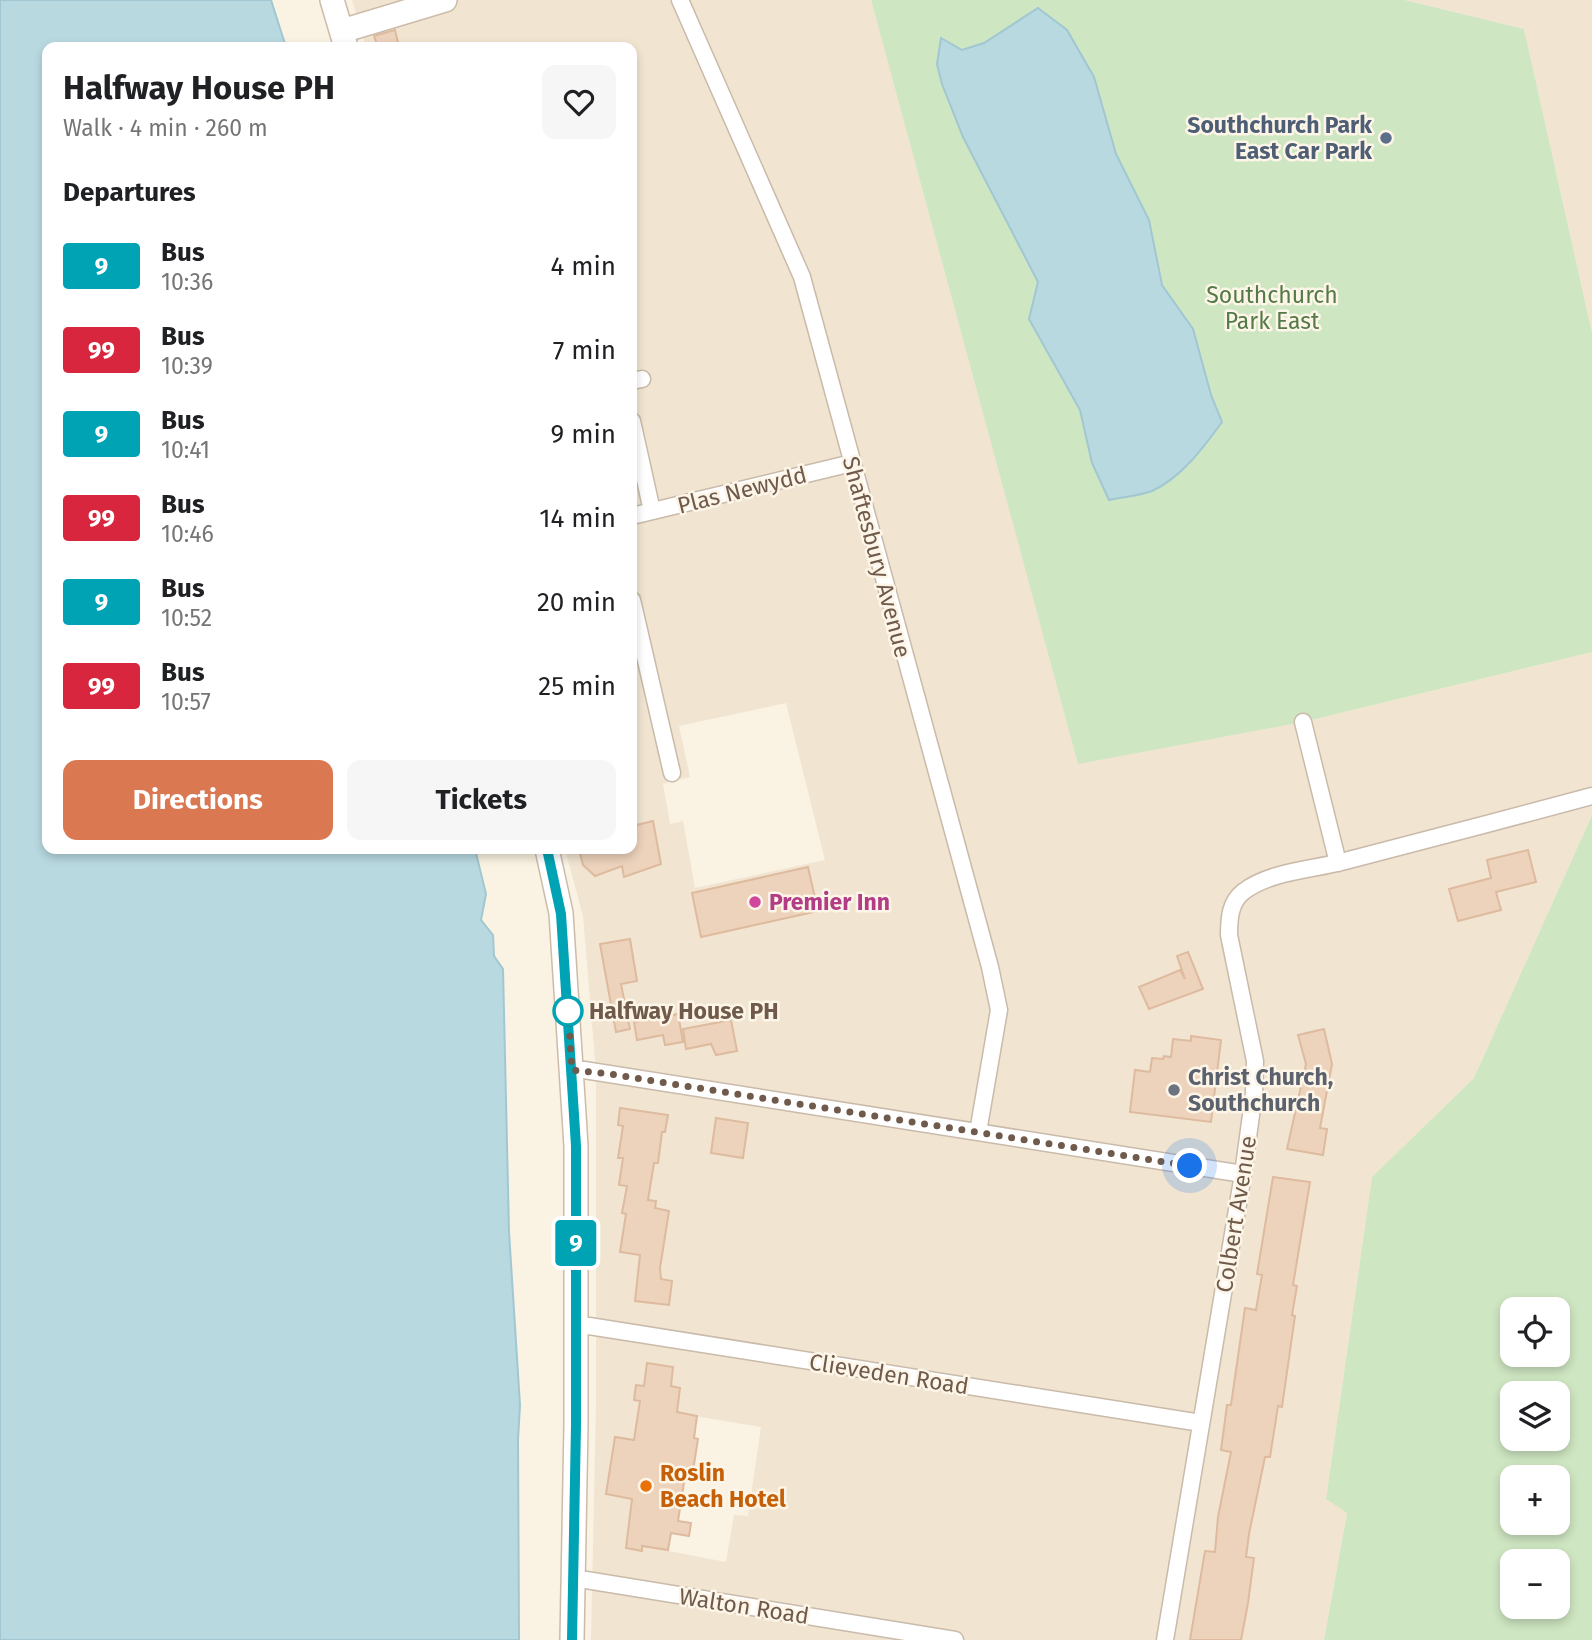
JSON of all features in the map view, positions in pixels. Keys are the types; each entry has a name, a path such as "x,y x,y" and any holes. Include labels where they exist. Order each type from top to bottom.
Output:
{"main road":[{"path":"332,0 344,39 445,0"},
{"path":"548,854 561,914 576,1146 572,1640"}],"street":[{"name":"Shaftesbury Avenue","path":"680,0 802,276 998,997 997,1023 978,1132"},
{"path":"637,444 652,511"},
{"name":"Plas Newydd","path":"637,515 852,463"},
{"path":"637,621 673,773"},
{"path":"1303,722 1338,863"},
{"name":"Colbert Avenue","path":"1165,1640 1243,1174 1256,1070 1229,935 1229,917 1236,899 1254,884 1270,878 1338,863 1592,796"},
{"path":"572,1070 1243,1174"},
{"name":"Clieveden Road","path":"576,1326 1201,1423"},
{"name":"Walton Road","path":"574,1580 955,1640"}],"shaded area":[{"path":"352,0 871,0 1078,763 1303,722 1592,652 1592,815 1474,1078 1372,1177 1326,1499 1347,1512 1324,1640 591,1640 596,1404 596,1071 583,916 566,854 580,854 583,865 595,876 610,854 637,854 637,42 365,42","holes":["786,703 825,860 695,888 683,821 670,824 663,784 690,777 679,726","808,867 818,910 702,937 692,893","716,1118 747,1123 743,1158 711,1153","640,1407 761,1427 748,1516 734,1515 726,1562 642,1546 641,1551 626,1548 632,1499 607,1494 615,1437 634,1440"]},
{"path":"1405,0 1592,0 1592,333 1524,29"}],"green space":[{"name":"Southchurch Park East","path":"871,0 1405,0 1524,29 1592,333 1592,652 1303,722 1078,764"},
{"path":"1592,815 1592,1640 1324,1640 1347,1513 1326,1499 1372,1177 1474,1078"}],"water":[{"path":"0,0 271,0 284,42 42,42 42,854 476,854 486,894 481,920 493,935 494,956 503,969 509,1232 520,1405 519,1640 0,1640"},
{"path":"1038,8 1067,30 1094,77 1116,154 1149,220 1162,285 1193,329 1211,395 1222,422 1191,461 1173,478 1147,493 1109,500 1092,463 1080,410 1029,319 1038,282 963,137 937,64 941,38 962,50 984,43"}],"building":[{"path":"395,30 398,42 376,42 374,36"},
{"path":"653,821 661,864 624,877 622,866 595,876 583,865 580,854 637,854 637,825"},
{"path":"1528,850 1536,882 1496,892 1501,910 1458,921 1449,889 1491,878 1487,860"},
{"name":"Premier Inn","path":"808,867 818,911 701,937 692,893"},
{"path":"630,939 637,981 621,984 630,1029 616,1032 600,944"},
{"path":"1188,952 1203,989 1149,1009 1139,987 1180,970 1185,979 1177,956"},
{"path":"678,1014 683,1042 665,1045 663,1035 637,1040 634,1022"},
{"path":"731,1020 737,1051 716,1055 711,1044 686,1049 683,1029"},
{"path":"1324,1029 1332,1064 1320,1128 1327,1129 1323,1155 1287,1149 1306,1064 1298,1035"},
{"name":"Christ Church, Southchurch","path":"1191,1036 1221,1040 1211,1122 1130,1112 1135,1070 1150,1072 1152,1058 1171,1057 1173,1039 1191,1041"},
{"path":"620,1108 668,1115 665,1132 662,1132 658,1163 654,1163 648,1200 656,1201 655,1208 669,1211 660,1268 661,1279 672,1281 669,1305 635,1301 640,1255 620,1252 626,1214 622,1213 627,1186 619,1185 623,1158 618,1158 623,1126 618,1125"},
{"path":"716,1118 748,1123 743,1158 711,1153"},
{"path":"1273,1177 1310,1182 1293,1285 1297,1286 1292,1315 1295,1316 1282,1407 1278,1406 1270,1457 1265,1457 1249,1534 1246,1557 1254,1558 1248,1603 1241,1640 1190,1640 1205,1551 1215,1552 1218,1517 1231,1452 1221,1450 1227,1405 1231,1405 1245,1308 1256,1310 1262,1275 1257,1274"},
{"name":"Roslin Beach Hotel","path":"647,1363 673,1367 671,1386 680,1388 677,1412 697,1416 694,1438 698,1439 692,1477 685,1476 678,1521 691,1523 689,1536 671,1533 668,1550 642,1546 642,1551 626,1548 632,1499 606,1494 615,1437 634,1440 640,1401 634,1400 636,1385 644,1386"}],"bus line":[{"name":"9","path":"548,854 561,914 576,1146 576,1425 572,1640"}],"place":[{"name":"Southchurch Park East Car Park","path":"1386,138"},
{"name":"Premier Inn","path":"755,902"},
{"name":"Halfway House PH","path":"568,1011"},
{"name":"Christ Church, Southchurch","path":"1174,1090"},
{"name":"Roslin Beach Hotel","path":"646,1486"}],"route":[{"path":"568,1011 572,1070 1190,1166"}]}
